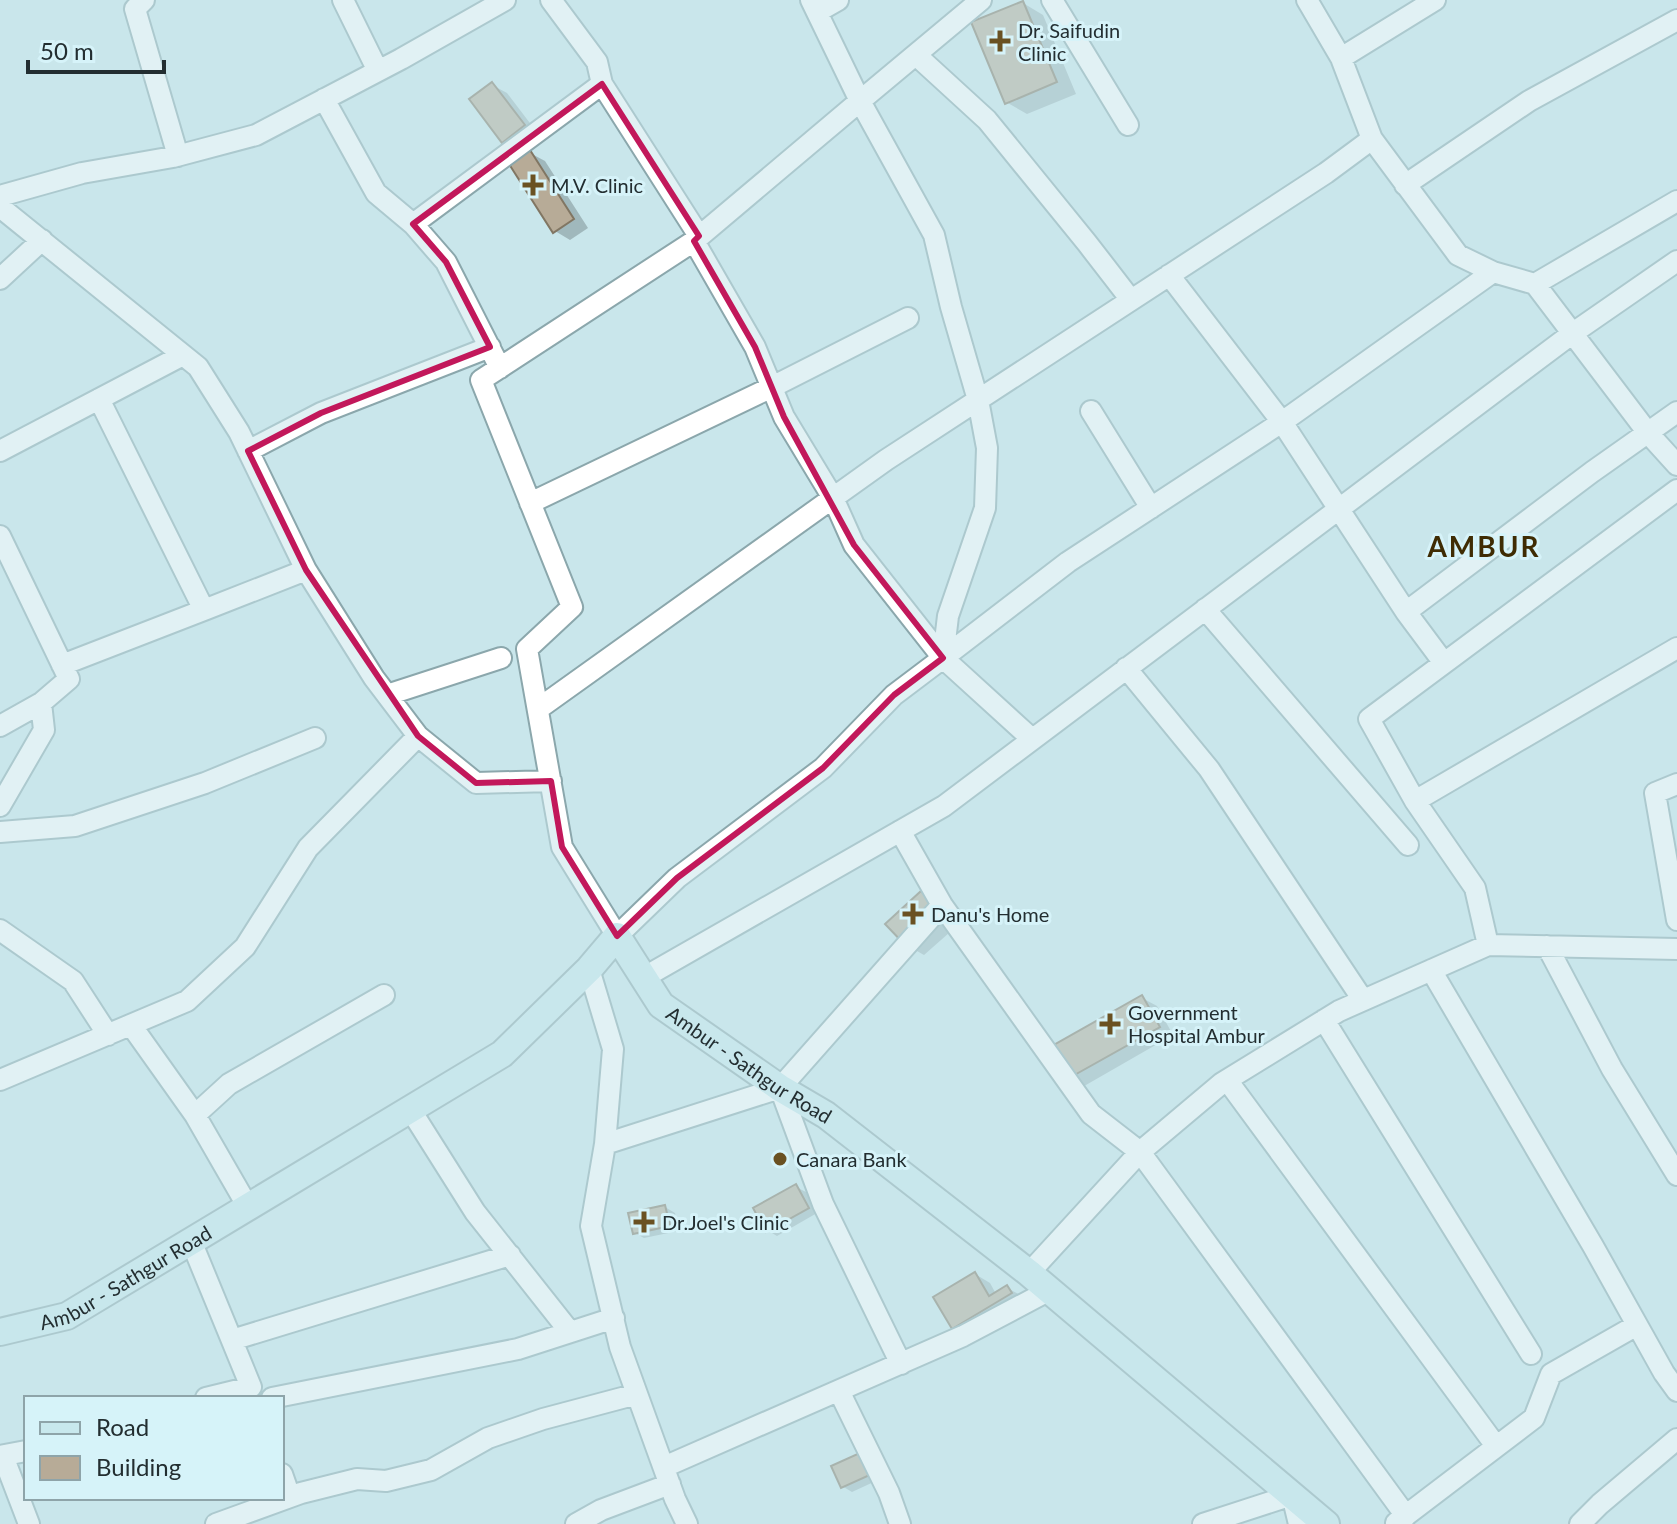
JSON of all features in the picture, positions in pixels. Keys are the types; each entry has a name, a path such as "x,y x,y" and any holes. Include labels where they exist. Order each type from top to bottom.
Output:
{"main road":[{"name":"Ambur - Sathgur Road","path":"0,1332 67,1316 502,1054 589,969 617,936 661,1005 780,1088 826,1115 1029,1273 1326,1524"}],"street":[{"path":"144,0 135,9 178,156"},
{"path":"343,0 378,71"},
{"path":"0,196 82,173 178,156 256,135 505,0"},
{"path":"551,0 597,62 602,84 696,238 755,347 784,417 833,498 854,545 943,658 1032,739"},
{"path":"838,0 814,6 860,101 934,235 978,400 987,448 985,508 948,616 943,658"},
{"path":"981,0 696,238 481,380 572,607 527,649 562,847 617,936 677,878 823,768 894,695 1068,562 1282,422 1493,272"},
{"path":"1052,0 1128,125"},
{"path":"1307,0 1341,58 1372,139 1458,255 1493,272 1535,284 1648,433 1677,465"},
{"path":"1341,58 1435,0"},
{"path":"1405,185 1529,101 1677,20"},
{"path":"916,55 987,120 1131,300"},
{"path":"413,224 602,84"},
{"path":"324,99 376,193 413,224 446,262 500,368"},
{"path":"538,709 833,498 1326,173 1372,139"},
{"path":"1535,284 1677,201"},
{"path":"0,207 198,367 248,451 306,570 387,695 418,736 476,783 551,781"},
{"path":"0,279 42,240"},
{"path":"643,978 944,806 1573,333 1677,261"},
{"path":"1169,275 1282,422 1406,612 1444,663"},
{"path":"530,503 908,318"},
{"path":"248,451 321,413 490,347"},
{"path":"0,451 183,355"},
{"path":"99,399 204,610"},
{"path":"1091,411 1151,508"},
{"path":"1406,612 1677,412"},
{"path":"1488,945 1475,888 1415,801 1369,719 1677,490"},
{"path":"0,536 7,569 69,679 41,703 0,726"},
{"path":"62,665 306,570"},
{"path":"1205,609 1408,845"},
{"path":"1415,801 1677,648"},
{"path":"387,695 501,658"},
{"path":"1126,668 1209,769 1363,1000"},
{"path":"0,806 44,730 41,703"},
{"path":"0,1080 187,1001 245,947 308,848 418,736"},
{"path":"0,832 75,826 205,783 315,738"},
{"path":"1677,784 1655,793 1677,920"},
{"path":"900,831 942,905 1091,1114 1140,1152 1401,1520 1534,1418 1551,1374 1637,1325"},
{"path":"605,1144 780,1088 942,905"},
{"path":"0,930 73,981 108,1035"},
{"path":"1029,1273 1140,1152 1227,1080 1324,1020 1363,1000 1488,945 1677,949"},
{"path":"1547,946 1612,1069 1677,1175"},
{"path":"589,969 613,1049 605,1144 591,1226 637,1394 687,1524"},
{"path":"1431,970 1677,1391"},
{"path":"195,1115 229,1084 384,995"},
{"path":"1324,1020 1531,1354"},
{"path":"131,1025 195,1115 248,1207"},
{"path":"1227,1080 1496,1446"},
{"path":"780,1088 823,1204 901,1364"},
{"path":"410,1109 475,1212 570,1332"},
{"path":"191,1241 253,1392 222,1396"},
{"path":"232,1340 510,1255"},
{"path":"576,1524 839,1391 963,1336 1050,1290"},
{"path":"282,1396 518,1349 614,1318"},
{"path":"839,1391 889,1493 900,1524"},
{"path":"284,1499 357,1479 386,1481 431,1470 488,1438 543,1419 637,1394"},
{"path":"1580,1524 1677,1439"},
{"path":"24,1451 1,1456 29,1524"},
{"path":"284,1480 290,1497"},
{"path":"1203,1524 1292,1495 1299,1524"},
{"path":"216,1524 282,1500"}],"highlighted area":[{"path":"602,84 699,236 694,241 755,347 784,417 854,545 943,658 894,695 823,768 677,878 617,936 562,847 551,781 476,783 418,736 306,570 248,451 321,413 490,347 446,262 413,224"}],"building":[{"path":"1023,1 1057,82 1005,104 971,22"},
{"path":"492,82 525,125 502,143 469,99"},
{"path":"530,150 574,219 553,233 509,164"},
{"path":"921,891 944,915 908,948 885,924"},
{"path":"1142,995 1160,1027 1062,1082 1045,1050"},
{"path":"796,1184 809,1208 766,1232 753,1208"},
{"path":"665,1205 670,1226 633,1234 628,1213"},
{"path":"975,1272 989,1296 1007,1285 1012,1293 952,1329 933,1297"},
{"path":"873,1447 883,1469 841,1488 831,1466"}],"place":[{"name":"Dr. Saifudin Clinic","path":"1000,41"},
{"name":"M.V. Clinic","path":"533,185"},
{"name":"Danu's Home","path":"913,914"},
{"name":"Government Hospital Ambur","path":"1110,1024"},
{"name":"Canara Bank","path":"780,1159"},
{"name":"Dr.Joel's Clinic","path":"644,1222"}],"district":[{"name":"AMBUR","path":"1484,546"}]}
